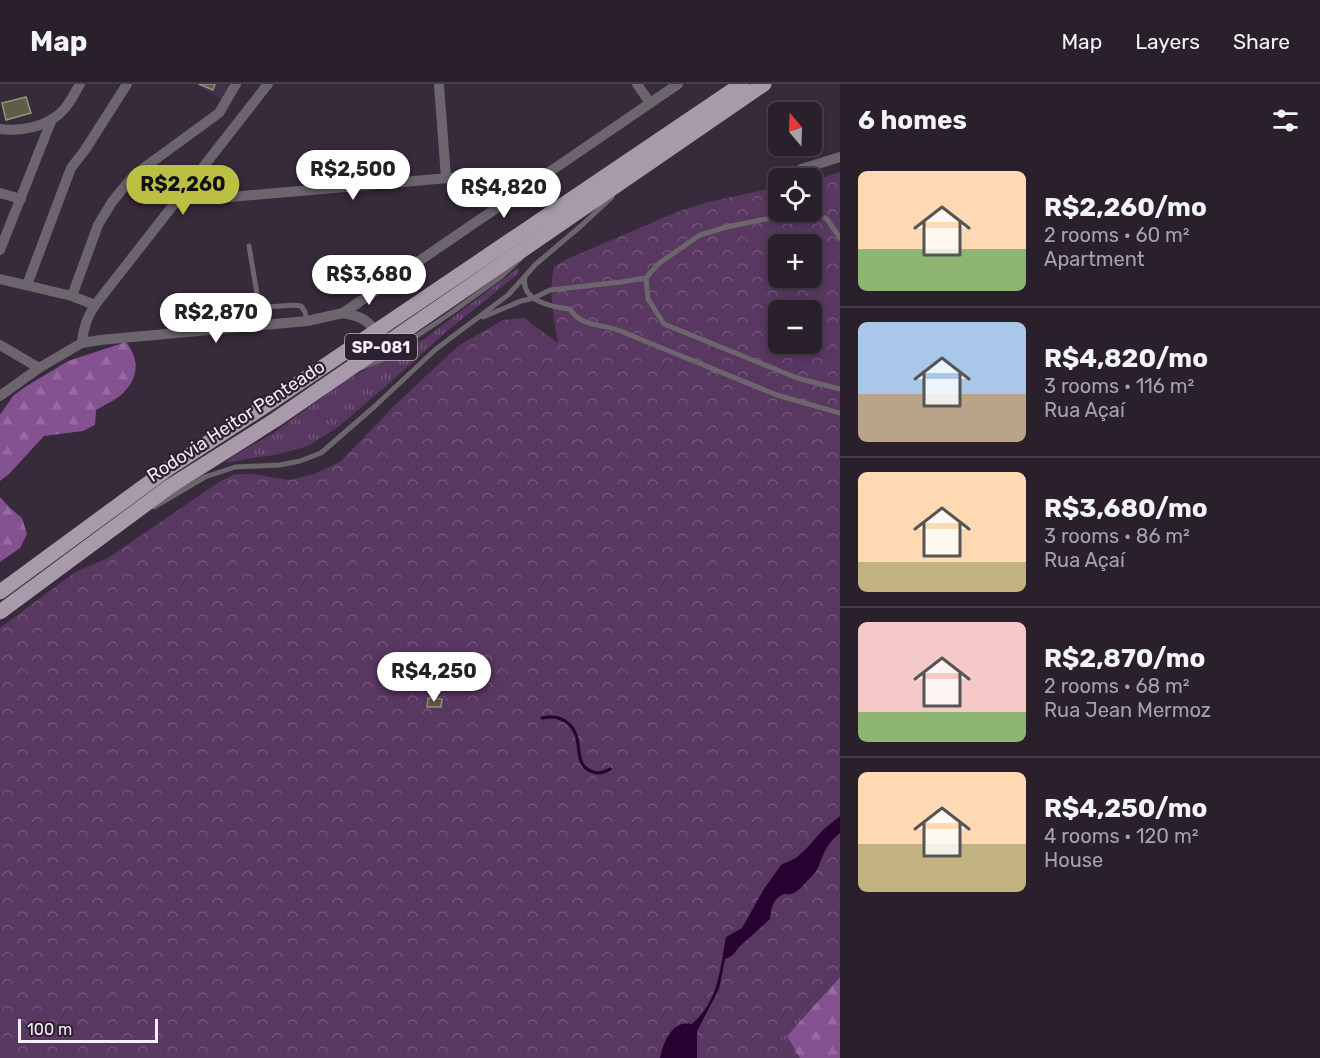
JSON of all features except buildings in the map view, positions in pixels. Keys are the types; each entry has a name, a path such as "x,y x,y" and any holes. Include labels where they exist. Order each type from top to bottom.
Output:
{"main road":[{"name":"Rodovia Heitor Penteado","path":"0,592 169,468 274,400 742,84"},
{"name":"Rodovia Heitor Penteado","path":"0,612 170,487 275,420 764,84"}],"street":[{"path":"0,129 39,126 52,119 64,110 80,84"},
{"path":"27,285 71,168 127,84"},
{"path":"72,296 98,225 112,202 134,175 219,113 236,84"},
{"path":"82,343 83,330 95,305 268,84"},
{"path":"637,84 650,103"},
{"path":"2,391 82,343 307,321 343,313 678,84"},
{"path":"439,85 446,178"},
{"path":"1,243 52,119"},
{"path":"804,168 840,157"},
{"path":"207,199 494,174 502,177 514,194"},
{"path":"0,193 21,199"},
{"path":"0,279 72,296 95,305"},
{"path":"343,313 367,320 376,330"},
{"path":"0,345 39,368"}],"lane":[{"path":"103,536 205,477 235,467 280,465 321,453 436,349 508,295 536,264 582,225 642,168"},
{"path":"822,217 827,219 840,238"},
{"path":"476,319 550,290 646,278 658,264 700,235 768,218"},
{"path":"249,246 258,300 261,305 266,307 295,304 301,306 307,321"},
{"path":"525,277 524,284 527,292 534,298 552,308 570,309 581,321 630,335 777,395 840,413"},
{"path":"646,278 648,299 664,324 797,378 840,389"}],"shaded area":[{"path":"193,84 229,84 222,99"},
{"path":"840,816 840,833 828,846 815,872 796,892 782,895 776,900 770,919 732,956 725,959 719,989 697,1031 697,1058 660,1058 670,1033 679,1025 692,1024 708,1005 720,973 726,937 742,928 764,889 781,865 796,858"}],"green space":[{"path":"840,172 840,968 797,1015 779,1040 790,1058 0,1058 0,628 75,572 108,558 219,482 236,474 290,480 314,474 340,462 396,404 458,346 503,320 524,318 558,343 552,305 554,267 567,259 677,212 712,201 768,189 768,222 822,222 822,178"},
{"path":"518,268 519,273 445,333 338,427 308,446 275,455 226,463 233,456 272,434 346,380 424,339"},
{"path":"126,342 134,355 136,369 132,382 113,401 96,410 95,425 83,431 44,436 0,481 0,415 13,396 68,361"},
{"path":"0,497 22,518 27,534 20,548 0,562"},
{"path":"840,968 840,1058 790,1058 779,1040 797,1015"},
{"path":"840,977 840,1058 800,1058 787,1036"}],"waterway":[{"path":"542,718 560,718 572,727 576,734 582,763 586,768 597,773 610,769"}]}
